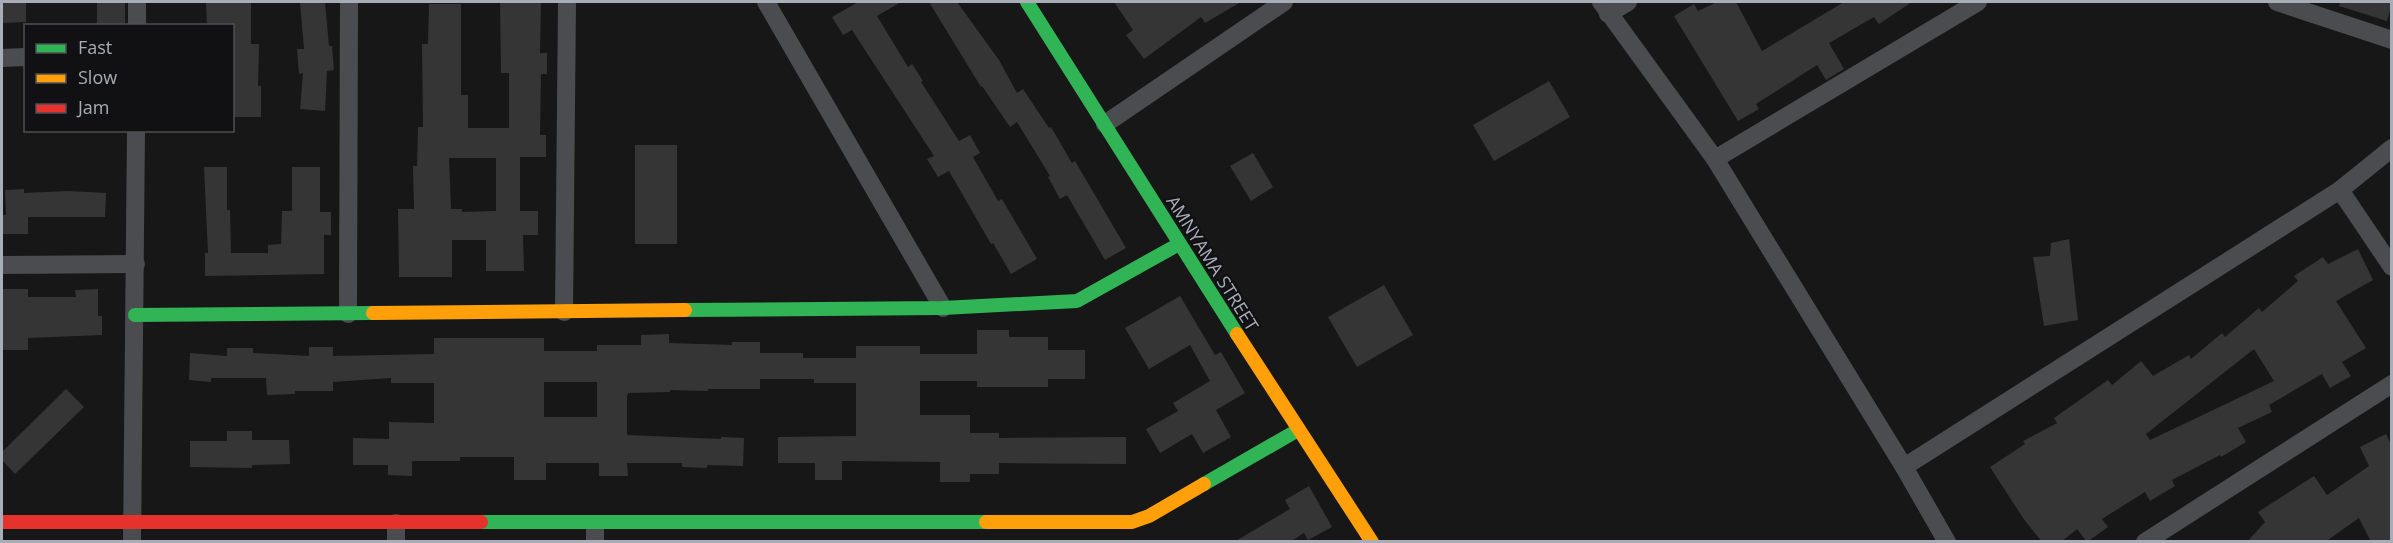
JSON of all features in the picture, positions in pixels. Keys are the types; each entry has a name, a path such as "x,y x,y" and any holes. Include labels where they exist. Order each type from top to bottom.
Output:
{"street":[{"path":"137,2 137,24"},
{"path":"348,314 349,2"},
{"path":"564,312 567,2"},
{"path":"766,2 943,308"},
{"name":"AMNYAMA STREET","path":"1028,2 1179,244 1372,542"},
{"path":"1105,124 1284,2"},
{"path":"1629,2 1605,8 1715,159 1904,467 1947,542"},
{"path":"1715,159 1978,2"},
{"path":"2277,2 2391,40"},
{"path":"2,57 24,57"},
{"path":"132,542 136,132"},
{"path":"1904,467 2340,190 2391,148"},
{"path":"2340,190 2391,267"},
{"path":"135,315 943,308 1077,301 1179,244"},
{"path":"2,265 136,264"},
{"path":"2145,542 2391,384"},
{"path":"2,522 132,522 396,532 595,532 1132,522 1149,516 1298,430"}],"building":[{"path":"2,2 26,2 26,22 2,23"},
{"path":"97,2 125,2 125,24 97,24"},
{"path":"206,2 251,2 251,44 259,44 258,86 261,86 261,117 234,117 234,24 207,24"},
{"path":"325,2 329,46 332,46 334,70 327,71 325,111 300,109 303,73 299,74 297,49 304,49 300,3"},
{"path":"500,2 541,2 540,53 547,53 547,74 541,74 540,135 546,135 546,157 520,157 520,211 538,211 538,235 523,235 524,271 486,271 486,240 452,240 452,277 399,277 398,209 414,209 413,166 417,166 418,127 423,127 422,44 428,44 429,4 461,4 461,95 468,95 468,128 509,128 509,73 501,73","holes":["449,158 496,158 496,211 462,212 462,209 451,209"]},
{"path":"858,2 901,2 877,16 908,67 912,64 959,141 970,135 980,153 973,157 998,201 1002,199 1037,259 1011,274 949,171 938,177 927,159 934,156 852,30 843,35 832,17"},
{"path":"929,2 957,2 999,60 1017,93 1023,89 1049,128 1051,127 1072,163 1075,161 1126,248 1105,260 1067,195 1060,199 1048,177 1050,176 1017,122 1010,127 981,87"},
{"path":"1114,2 1241,2 1205,23 1201,17 1144,59 1126,35 1133,30"},
{"path":"1717,2 1736,2 1762,51 1844,2 1912,2 1879,24 1874,17 1829,43 1844,69 1826,80 1817,65 1756,104 1759,109 1738,121 1674,16 1694,4 1698,11"},
{"path":"2340,2 2391,2 2391,6 2387,21 2339,6"},
{"path":"1549,81 1570,117 1494,161 1473,125"},
{"path":"635,145 677,145 677,244 635,244"},
{"path":"1253,153 1273,187 1251,201 1230,166"},
{"path":"204,167 227,167 227,210 230,210 231,253 268,253 268,245 281,244 282,211 292,211 292,167 320,167 320,212 331,212 331,235 324,235 324,274 205,276 205,253 208,253"},
{"path":"24,189 24,193 68,191 106,193 105,217 28,217 28,234 2,234 2,215 6,215 5,190"},
{"path":"2069,239 2078,320 2044,326 2033,257 2050,256 2051,243"},
{"path":"2358,249 2373,280 2336,301 2366,348 2342,362 2351,376 2330,388 2322,374 2269,405 2272,412 2238,428 2246,442 2221,457 2220,455 2172,480 2175,486 2150,501 2145,492 2102,519 2108,527 2087,542 2077,529 2061,542 2042,542 2023,518 1990,467 2025,444 2023,441 2057,423 2054,418 2108,380 2112,385 2141,361 2153,376 2189,355 2191,359 2222,333 2225,337 2259,308 2262,312 2298,281 2294,276 2323,257 2328,264","holes":["2254,349 2274,381 2150,440 2146,434"]},
{"path":"1384,285 1413,335 1357,367 1328,317"},
{"path":"2,289 28,289 28,297 76,297 75,290 98,289 98,316 102,316 102,335 28,338 28,350 2,350"},
{"path":"1180,296 1215,355 1221,352 1245,393 1216,410 1231,437 1203,453 1192,434 1160,453 1146,429 1178,411 1173,403 1210,381 1190,345 1149,369 1125,328"},
{"path":"977,330 1009,330 1009,337 1048,337 1048,350 1085,350 1085,379 1048,379 1048,387 977,387 977,381 920,381 920,415 970,415 970,433 999,433 999,438 1126,437 1126,464 999,463 999,474 970,474 970,482 940,482 940,462 842,461 842,480 815,480 815,463 778,463 778,437 856,436 856,383 814,383 814,379 760,379 760,389 670,390 670,392 628,393 627,397 627,435 744,438 743,466 707,465 707,468 682,467 682,463 627,463 628,476 599,476 599,463 546,463 546,480 514,480 514,457 460,457 460,461 412,461 412,476 388,475 388,465 353,465 353,438 389,439 389,422 434,423 434,383 391,383 391,378 333,382 333,391 295,391 295,394 267,395 266,378 211,378 211,382 189,380 190,353 227,356 227,348 253,348 253,353 309,356 309,347 333,347 333,356 434,354 434,338 544,338 544,351 597,351 597,345 641,345 641,335 669,334 669,343 732,345 732,342 760,342 760,353 803,353 803,358 856,358 856,346 920,346 920,354 977,354","holes":["544,382 597,382 597,417 544,417"]},
{"path":"66,389 84,407 15,474 2,460 2,452"},
{"path":"227,431 252,431 252,440 289,440 290,464 252,465 252,468 190,467 190,441 227,441"},
{"path":"2386,434 2391,444 2391,542 2371,542 2359,518 2325,542 2247,542 2265,522 2258,512 2314,476 2327,495 2369,466 2360,447"},
{"path":"1309,486 1332,527 1308,540 1304,533 1290,542 1234,542 1290,509 1285,500"}],"traffic: fast":[{"path":"1027,2 1237,334"},
{"path":"685,310 943,308 1077,301 1179,244"},
{"path":"135,315 373,313"},
{"path":"1204,484 1298,430"},
{"path":"481,522 986,522"}],"traffic: slow":[{"path":"373,313 685,310"},
{"path":"1237,334 1372,542"},
{"path":"986,522 1132,522 1149,516 1204,484"}],"traffic: jam":[{"path":"2,522 481,522"}]}
